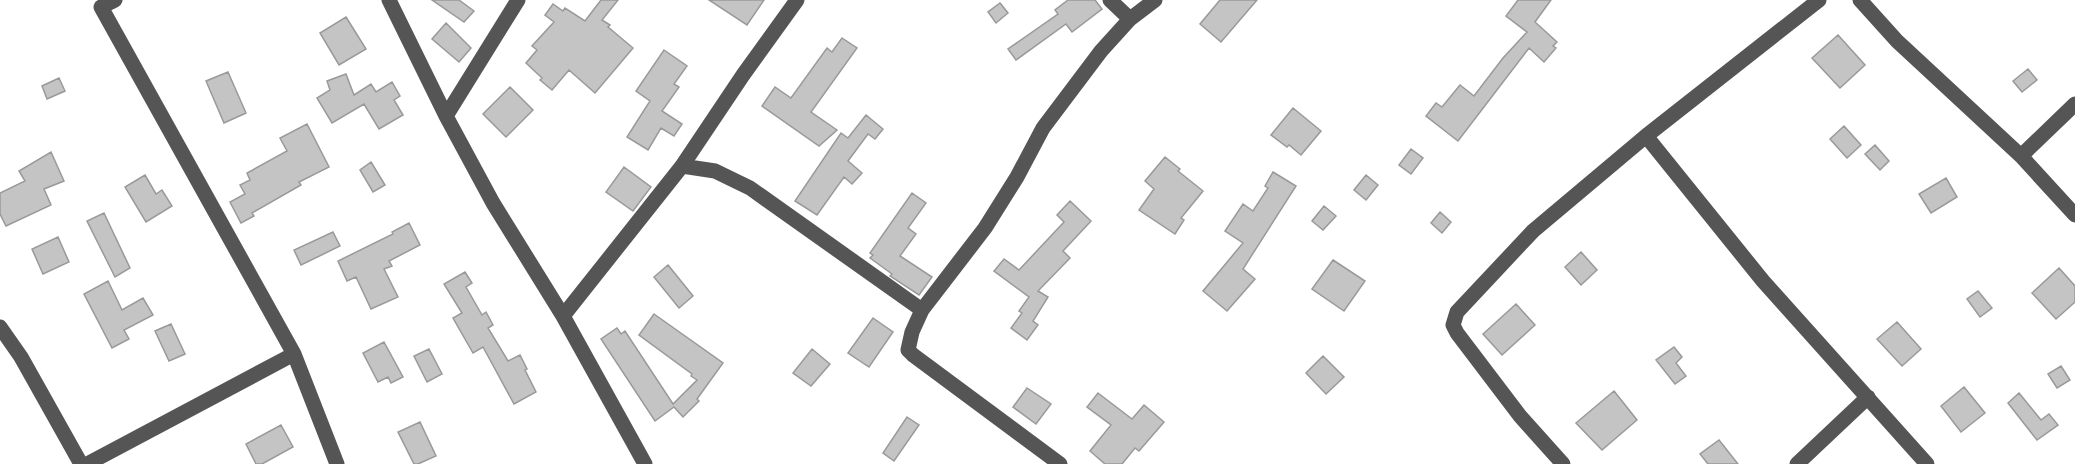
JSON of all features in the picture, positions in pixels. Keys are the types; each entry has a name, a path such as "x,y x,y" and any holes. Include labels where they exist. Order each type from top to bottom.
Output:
{"street":[{"path":"389,0 446,116 493,203 563,315 645,464"},
{"path":"446,116 518,0"},
{"path":"563,315 682,166 797,0"},
{"path":"1110,0 1130,19"},
{"path":"1060,464 908,350 908,343 922,310 985,228 1017,177 1043,128 1101,51 1130,19 1155,0"},
{"path":"1563,464 1520,416 1457,333 1453,326 1455,316 1467,300 1533,231 1646,136 1819,0"},
{"path":"1860,0 1897,41 2021,156 2075,215"},
{"path":"104,2 294,354 337,464"},
{"path":"2021,156 2075,104"},
{"path":"1646,136 1763,281 1927,464"},
{"path":"682,166 715,171 750,188 922,310"},
{"path":"0,327 21,357 81,464"},
{"path":"87,464 294,354"},
{"path":"1797,464 1868,397"}],"building":[{"path":"432,0 459,0 474,11 464,22"},
{"path":"601,0 618,0 602,20 633,48 595,93 569,70 552,90 526,63 537,50 532,46 554,22 545,15 553,4 563,11 565,8 585,21"},
{"path":"709,0 764,0 747,25"},
{"path":"1068,0 1095,0 1102,9 1072,32 1066,24 1016,60 1008,49 1058,14 1055,10"},
{"path":"1220,0 1257,0 1221,42 1200,24"},
{"path":"1518,0 1551,0 1535,22 1557,42 1553,46 1556,48 1544,62 1529,48 1458,141 1426,116 1436,103 1442,107 1460,85 1474,96 1503,58 1527,32 1506,16"},
{"path":"1000,3 1008,13 996,23 988,12"},
{"path":"346,17 366,49 339,65 320,33"},
{"path":"446,23 471,48 459,62 432,39"},
{"path":"1838,35 1865,65 1840,88 1812,58"},
{"path":"842,38 857,48 811,112 837,130 819,146 762,106 775,87 791,98 827,48 832,52"},
{"path":"664,50 687,66 674,84 679,87 662,111 682,124 674,136 661,128 648,150 627,137 650,101 636,91"},
{"path":"2028,69 2037,80 2022,92 2013,81"},
{"path":"228,72 246,113 224,123 206,81"},
{"path":"346,74 354,95 371,84 376,92 392,82 400,96 394,100 403,115 379,129 364,104 332,123 317,98 330,90 327,81"},
{"path":"59,78 65,91 47,99 42,86"},
{"path":"510,87 533,110 506,137 483,114"},
{"path":"1293,108 1321,131 1301,155 1271,135"},
{"path":"866,115 883,129 875,139 868,134 848,161 862,173 852,184 844,177 817,215 795,201 841,133 848,138"},
{"path":"307,124 329,167 299,182 301,185 252,213 254,216 241,223 230,202 245,194 240,185 250,180 247,173 287,151 280,138"},
{"path":"1844,126 1861,145 1847,158 1830,139"},
{"path":"1875,145 1889,161 1880,170 1865,154"},
{"path":"1411,149 1423,158 1411,174 1399,165"},
{"path":"51,152 64,181 44,189 51,205 6,226 0,214 0,193 25,181 19,171"},
{"path":"1165,157 1203,191 1181,218 1184,220 1175,234 1139,210 1154,189 1145,181"},
{"path":"371,162 385,185 373,192 360,170"},
{"path":"624,167 651,187 633,211 606,192"},
{"path":"1273,172 1296,186 1243,269 1255,279 1227,311 1203,291 1243,243 1225,231 1243,204 1253,211 1268,188 1265,186"},
{"path":"145,175 156,194 162,190 172,206 146,222 125,187"},
{"path":"1366,175 1378,185 1366,200 1354,190"},
{"path":"1946,178 1957,197 1931,213 1919,194"},
{"path":"912,193 926,203 908,228 916,234 900,256 932,277 919,295 890,276 892,274 870,258 873,255 870,253"},
{"path":"1070,201 1091,221 1063,251 1070,258 1038,291 1048,297 1033,321 1038,325 1027,340 1011,328 1022,313 1019,311 1029,297 994,271 1004,259 1019,270 1064,222 1057,215"},
{"path":"1324,206 1336,216 1323,230 1312,221"},
{"path":"1440,212 1451,222 1442,233 1431,223"},
{"path":"104,213 130,268 115,277 87,221"},
{"path":"409,223 420,245 389,261 392,266 384,269 398,297 371,309 356,277 347,281 338,261 393,234 392,232"},
{"path":"333,232 340,246 301,265 294,250"},
{"path":"58,237 69,262 43,274 32,249"},
{"path":"1581,252 1597,270 1581,285 1565,267"},
{"path":"1333,260 1365,281 1344,311 1312,289"},
{"path":"668,265 693,296 679,308 654,277"},
{"path":"2059,268 2075,286 2075,302 2056,319 2032,293"},
{"path":"465,272 472,283 466,287 482,315 486,312 493,325 488,328 508,361 520,355 536,392 514,404 483,347 473,353 453,318 462,313 444,284"},
{"path":"108,281 122,310 143,298 153,315 124,330 129,339 112,348 84,294"},
{"path":"1978,291 1992,308 1980,317 1967,299"},
{"path":"1516,304 1535,325 1502,355 1483,334"},
{"path":"654,314 723,363 697,399 699,401 683,417 674,407 655,421 601,339 617,328 621,334 625,331 673,404 697,380 639,335"},
{"path":"873,318 893,332 869,367 848,353"},
{"path":"1897,322 1921,349 1902,366 1877,339"},
{"path":"171,324 185,354 169,361 155,331"},
{"path":"384,342 403,377 391,383 388,377 378,382 363,353"},
{"path":"1674,347 1682,357 1676,363 1686,376 1675,384 1656,360"},
{"path":"429,349 442,374 427,382 414,356"},
{"path":"812,349 830,364 811,386 793,373"},
{"path":"1323,356 1344,377 1326,394 1306,373"},
{"path":"2061,366 2070,380 2057,388 2048,374"},
{"path":"1964,387 1985,413 1961,432 1941,406"},
{"path":"1027,388 1051,404 1036,424 1013,407"},
{"path":"1614,391 1637,420 1602,450 1576,423"},
{"path":"1098,393 1132,419 1144,405 1164,422 1139,451 1135,448 1122,464 1105,464 1090,451 1111,425 1087,407"},
{"path":"2019,393 2041,420 2049,414 2058,425 2037,440 2008,403"},
{"path":"907,417 919,425 894,461 883,453"},
{"path":"420,422 436,456 414,464 398,432"},
{"path":"281,425 293,447 262,464 256,464 246,444"},
{"path":"1719,440 1738,464 1708,464 1700,454"}]}
